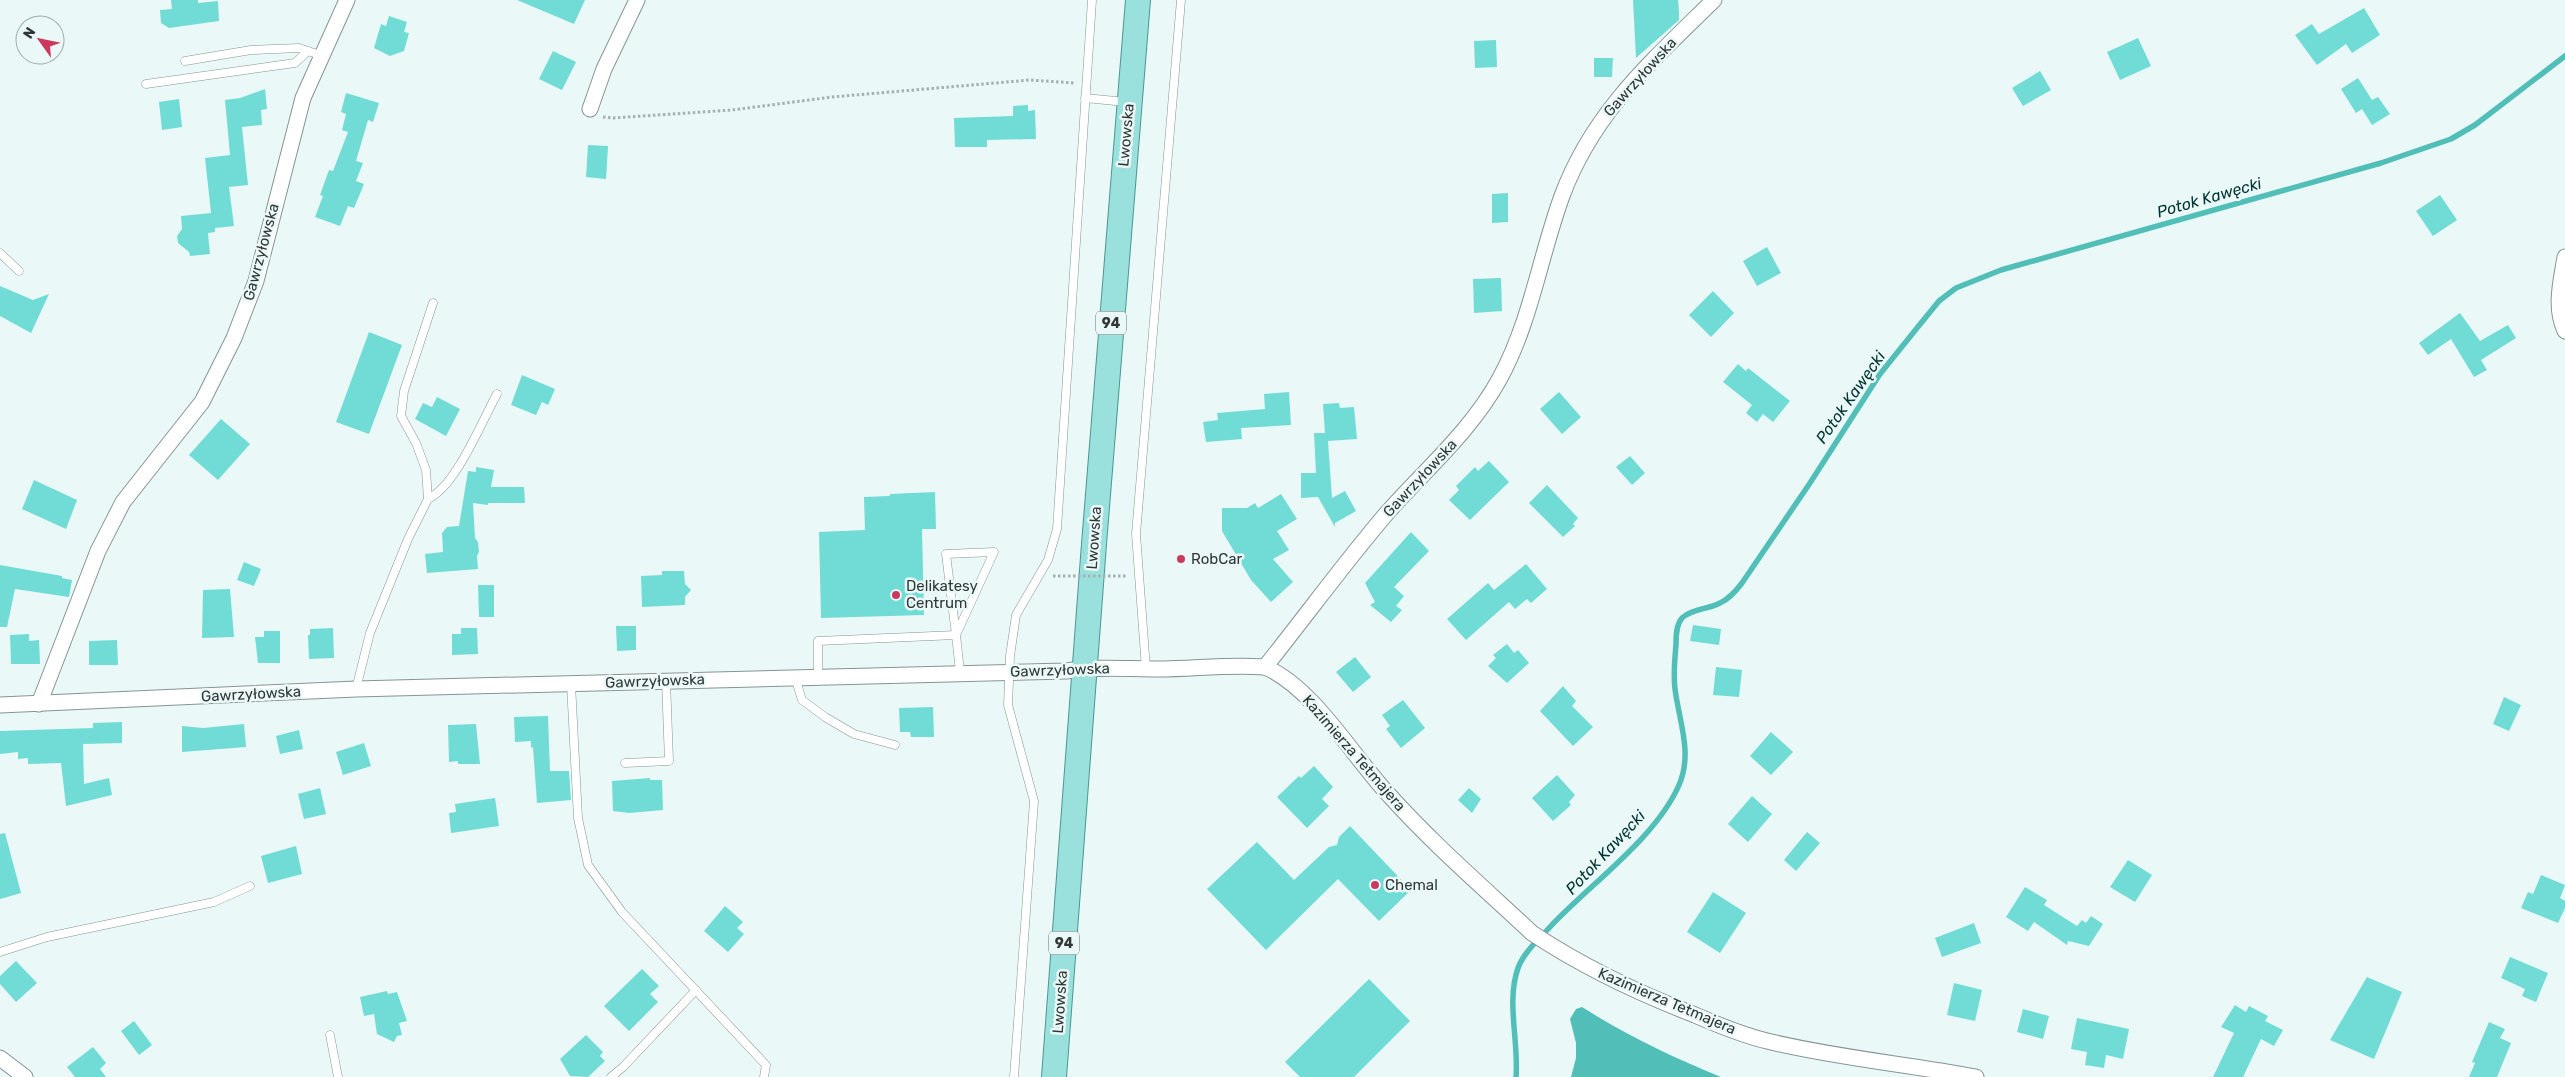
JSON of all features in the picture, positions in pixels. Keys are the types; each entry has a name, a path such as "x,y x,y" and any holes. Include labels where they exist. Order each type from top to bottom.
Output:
{"main road":[{"name":"Lwowska","path":"1054,1077 1128,102 1138,0"}],"street":[{"name":"Gawrzyłowska","path":"39,704 98,551 123,502 202,402 234,338 256,281 315,54 347,0"},
{"path":"590,109 604,69 637,0"},
{"name":"Gawrzyłowska","path":"0,705 356,689 960,672 1066,671 1084,668 1146,669 1244,666 1265,668 1370,533 1482,408 1500,378 1524,324 1559,203 1586,145 1618,96 1714,0"},
{"path":"2565,257 2558,302 2560,317 2565,331"},
{"name":"Kazimierza Tetmajera","path":"1265,668 1289,681 1310,700 1390,797 1532,933 1547,943 1609,978 1657,1000 1764,1040 1815,1052 1976,1077"},
{"path":"0,1058 25,1077"}],"lane":[{"path":"1014,1077 1034,801 1008,705 1008,671 1016,615 1048,560 1058,529 1092,0"},
{"path":"1146,669 1136,534 1181,0"},
{"path":"185,61 251,50 299,48 315,54"},
{"path":"146,84 295,63 315,54"},
{"path":"1085,98 1128,102"},
{"path":"0,253 19,270"},
{"path":"356,689 370,633 408,539 428,499 426,470 416,443 401,416 404,391 433,303"},
{"path":"428,499 437,494 452,478 497,394"},
{"path":"956,635 994,552 946,554 960,672"},
{"path":"818,676 818,641 956,635"},
{"path":"794,677 802,700 825,717 854,734 895,745"},
{"path":"625,763 669,762 666,681"},
{"path":"571,684 578,818 588,865 622,912 766,1065 764,1077"},
{"path":"0,952 47,937 214,902 250,886"},
{"path":"611,1077 623,1067 696,990"},
{"path":"330,1035 338,1077"}],"path":[{"path":"590,109 600,117 614,118 732,110 832,97 1030,80 1086,85"},
{"path":"1053,576 1127,576"}],"water":[{"path":"1582,1007 1650,1045 1721,1077 1571,1077 1576,1058 1576,1043 1570,1019 1576,1009"}],"building":[{"path":"171,0 198,0 198,3 218,1 219,21 169,28 161,23 160,10 172,9"},
{"path":"517,0 585,0 574,24"},
{"path":"1633,0 1678,0 1679,12 1679,20 1636,58"},
{"path":"2364,8 2380,35 2352,53 2346,44 2317,65 2295,35 2312,24 2319,34"},
{"path":"389,16 407,22 404,32 409,33 404,51 390,56 374,48 381,24 386,26"},
{"path":"2138,38 2151,66 2120,80 2107,52"},
{"path":"1496,40 1497,67 1475,68 1474,41"},
{"path":"553,51 576,62 562,90 539,79"},
{"path":"1594,58 1613,58 1612,77 1594,77"},
{"path":"2040,71 2051,90 2023,106 2012,88"},
{"path":"2358,78 2372,100 2378,97 2390,114 2372,125 2362,109 2356,113 2341,89"},
{"path":"265,89 267,109 261,110 262,125 242,127 248,185 229,187 234,226 215,228 215,232 208,233 210,254 190,256 189,252 178,243 177,236 182,229 181,216 211,213 205,158 230,155 225,100 240,98"},
{"path":"346,93 379,103 373,122 368,120 356,161 363,163 356,181 364,184 354,208 348,206 340,226 315,217 323,196 320,195 329,170 333,171 348,132 342,130 346,114 341,112"},
{"path":"179,99 182,127 162,130 159,102"},
{"path":"1028,105 1028,111 1035,110 1036,139 987,140 987,147 955,147 954,118 1013,116 1013,106"},
{"path":"588,145 608,146 606,179 586,177"},
{"path":"1508,193 1508,222 1492,223 1492,194"},
{"path":"2440,195 2457,220 2433,236 2416,211"},
{"path":"1767,247 1781,273 1757,286 1743,261"},
{"path":"1501,278 1502,311 1474,313 1473,279"},
{"path":"0,286 33,300 49,294 31,333 0,316"},
{"path":"1713,291 1734,313 1711,337 1689,315"},
{"path":"2460,313 2480,341 2508,325 2516,338 2481,360 2487,370 2474,377 2451,339 2428,355 2419,343"},
{"path":"369,332 402,345 369,434 336,422"},
{"path":"1738,364 1746,371 1748,368 1790,401 1773,422 1763,414 1757,422 1746,413 1752,405 1723,382"},
{"path":"522,375 555,389 548,405 542,402 536,415 511,405"},
{"path":"1289,392 1291,425 1241,428 1242,439 1206,442 1203,422 1218,420 1217,413 1265,409 1264,394"},
{"path":"1559,392 1581,417 1562,434 1540,409"},
{"path":"437,397 460,409 446,436 415,419 423,403 432,407"},
{"path":"1339,403 1340,408 1354,407 1357,439 1328,441 1332,498 1345,491 1356,511 1335,523 1335,527 1318,497 1301,498 1301,473 1316,473 1314,433 1325,433 1323,404"},
{"path":"221,419 250,444 218,480 189,455"},
{"path":"1630,456 1645,473 1632,485 1616,467"},
{"path":"1489,461 1509,482 1470,520 1449,500 1459,490 1456,486 1475,467 1478,471"},
{"path":"476,467 494,470 491,487 524,487 525,503 488,503 488,505 473,503 475,538 478,542 479,552 477,556 478,569 427,573 425,554 443,552 442,533 447,527 459,526 468,471 476,472"},
{"path":"34,480 77,500 66,529 22,509"},
{"path":"1547,485 1578,518 1573,524 1575,526 1563,537 1529,503"},
{"path":"935,492 936,529 922,529 924,615 821,618 819,532 865,530 864,497"},
{"path":"1281,494 1297,519 1277,531 1289,550 1273,559 1293,582 1271,602 1251,580 1222,531 1222,508 1247,508 1255,503 1258,508"},
{"path":"1411,532 1429,551 1394,587 1404,596 1396,606 1402,610 1391,622 1370,605 1375,602 1365,583"},
{"path":"244,562 261,569 254,586 237,580"},
{"path":"1526,564 1547,589 1531,603 1527,599 1515,609 1509,602 1466,640 1447,619 1488,583 1494,590"},
{"path":"0,565 62,576 62,578 72,580 69,597 15,589 7,627 0,627"},
{"path":"662,571 684,571 685,584 691,590 685,597 685,605 642,607 641,576 662,575"},
{"path":"478,585 494,585 494,617 479,617"},
{"path":"230,589 234,637 202,638 203,590"},
{"path":"1693,625 1721,629 1719,645 1690,641"},
{"path":"616,626 636,626 636,650 617,651"},
{"path":"333,628 334,658 309,659 308,635 310,635 310,629"},
{"path":"461,628 477,628 478,654 452,655 452,634 461,634"},
{"path":"264,631 280,631 280,663 258,663 255,637 264,637"},
{"path":"29,634 29,641 39,640 40,664 11,664 10,635"},
{"path":"117,640 118,665 89,665 89,641"},
{"path":"1507,644 1514,653 1518,650 1529,663 1507,683 1488,666 1496,658 1493,655"},
{"path":"1355,657 1371,677 1353,692 1336,672"},
{"path":"1716,667 1742,670 1739,697 1713,695"},
{"path":"1563,686 1576,701 1572,706 1593,727 1573,746 1540,711"},
{"path":"2504,697 2521,705 2509,731 2493,724"},
{"path":"1403,700 1425,728 1401,748 1386,729 1390,726 1382,715"},
{"path":"933,707 934,737 911,737 910,732 900,732 899,708"},
{"path":"548,716 550,771 569,771 571,800 537,803 533,747 531,748 531,741 515,742 514,717"},
{"path":"122,722 122,743 83,744 84,784 109,778 112,795 66,806 61,763 28,764 28,758 18,759 18,752 0,754 0,731 93,728 93,723"},
{"path":"244,724 246,747 182,752 182,726 203,728"},
{"path":"476,724 480,764 458,764 458,761 449,762 448,725"},
{"path":"299,730 303,749 280,754 276,736"},
{"path":"1771,732 1793,752 1771,775 1750,756"},
{"path":"364,743 371,766 343,775 336,752"},
{"path":"1314,766 1333,787 1322,799 1329,806 1307,828 1277,797 1299,776 1301,778"},
{"path":"1557,775 1575,795 1569,802 1571,805 1553,821 1532,798"},
{"path":"650,778 650,780 662,780 663,810 629,813 613,811 612,781"},
{"path":"320,788 326,814 304,819 298,794"},
{"path":"1469,788 1481,799 1472,813 1458,800"},
{"path":"1752,796 1772,814 1748,842 1728,824"},
{"path":"495,798 499,826 451,833 449,813 456,812 455,804"},
{"name":"Chemal","path":"1350,826 1411,890 1379,921 1338,879 1266,950 1207,889 1257,842 1294,880 1329,847 1337,845 1339,837"},
{"path":"1807,832 1820,843 1796,871 1784,860"},
{"path":"5,833 21,893 0,899 0,834"},
{"path":"296,846 302,874 268,883 261,856"},
{"path":"2128,860 2152,875 2135,902 2110,887"},
{"path":"2541,875 2565,885 2560,898 2565,901 2565,908 2558,923 2521,908 2528,892 2533,894"},
{"path":"2025,887 2047,900 2044,905 2077,926 2082,920 2086,923 2091,916 2103,924 2089,946 2068,941 2067,945 2034,922 2028,931 2006,917"},
{"path":"1713,892 1746,913 1720,953 1687,932"},
{"path":"725,906 743,922 737,928 744,934 728,952 704,931"},
{"path":"1974,923 1981,943 1942,957 1935,938"},
{"path":"2510,957 2548,973 2536,1002 2522,996 2525,989 2501,978"},
{"path":"16,961 37,983 16,1002 0,984 0,976"},
{"path":"642,969 659,986 650,994 658,1002 629,1031 604,1006"},
{"path":"2367,977 2402,992 2374,1059 2330,1040"},
{"path":"1369,979 1410,1021 1354,1077 1300,1077 1285,1062"},
{"path":"1954,983 1982,990 1975,1021 1947,1015"},
{"path":"387,991 388,994 397,992 407,1021 399,1023 402,1035 397,1036 394,1042 377,1034 374,1014 364,1016 360,997"},
{"path":"2235,1005 2246,1012 2249,1006 2268,1016 2265,1021 2283,1030 2274,1046 2261,1039 2243,1077 2213,1077 2234,1033 2221,1027"},
{"path":"2023,1009 2049,1016 2043,1039 2017,1032"},
{"path":"2077,1018 2129,1029 2123,1059 2106,1055 2104,1068 2085,1065 2087,1052 2071,1049"},
{"path":"134,1021 152,1045 139,1055 121,1031"},
{"path":"2489,1022 2505,1029 2500,1038 2511,1043 2497,1077 2469,1077 2475,1063 2472,1062"},
{"path":"586,1035 603,1052 600,1056 605,1061 588,1077 570,1076 560,1059"},
{"path":"93,1047 106,1063 100,1069 106,1077 75,1077 67,1067"}],"waterway":[{"name":"Potok Kawęcki","path":"1516,1077 1513,994 1521,962 1532,946 1550,927 1639,842 1655,824 1679,785 1685,761 1684,737 1674,678 1676,634 1680,621 1690,613 1723,601 1740,586 1810,483 1880,374 1939,301 1956,288 2001,270 2381,163 2451,139 2475,125 2565,56"}],"place":[{"name":"RobCar","path":"1181,559"},
{"name":"Delikatesy Centrum","path":"896,595"},
{"name":"Chemal","path":"1375,885"}]}
